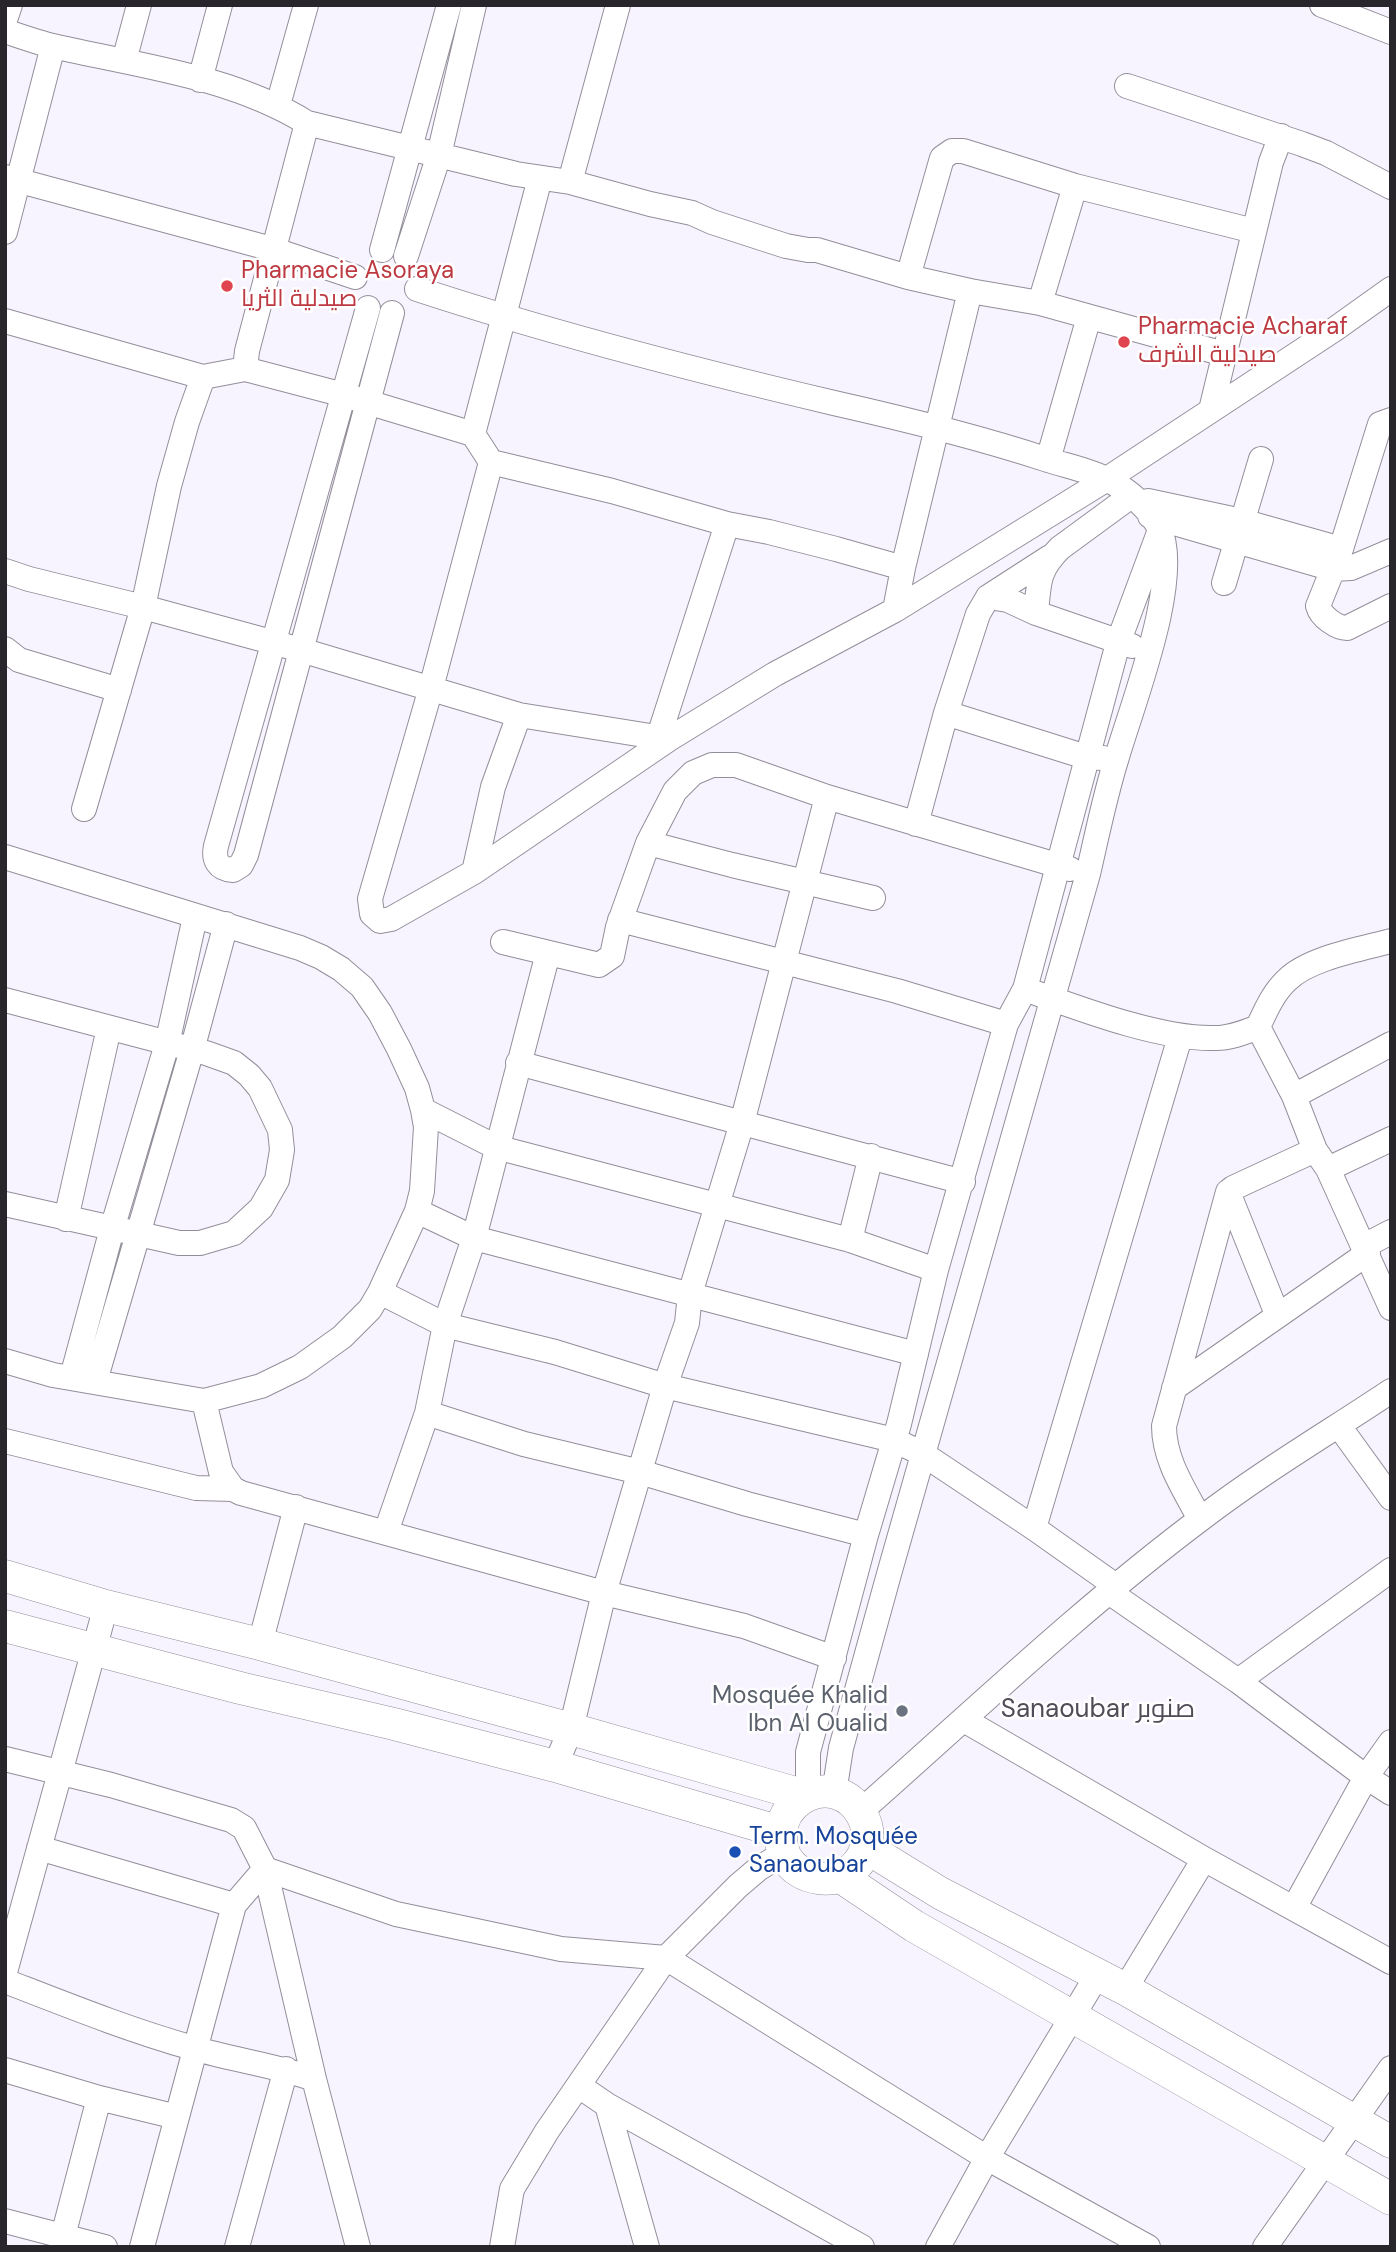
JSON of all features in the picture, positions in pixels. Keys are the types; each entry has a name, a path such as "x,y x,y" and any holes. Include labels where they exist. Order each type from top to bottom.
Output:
{"main road":[{"path":"5,1576 106,1606 260,1644 817,1794 844,1796 861,1811 868,1835 867,1847 857,1865 841,1877 827,1880 801,1874 791,1865 782,1842 788,1810 817,1794"},
{"path":"5,1626 94,1651 555,1766 782,1842"},
{"path":"867,1847 940,1893 1112,1982 1391,2142"},
{"path":"841,1877 914,1926 1391,2199"}],"street":[{"path":"5,20 10,5"},
{"path":"124,61 139,5"},
{"path":"200,80 220,5"},
{"path":"278,105 306,5"},
{"path":"382,250 449,5"},
{"path":"406,256 439,155 474,5"},
{"path":"570,182 618,5"},
{"path":"1322,5 1391,32"},
{"path":"5,31 53,46 241,91 278,105 307,123 540,178 570,182 692,213 786,246 817,250 908,277 970,291 1040,303 1224,354"},
{"path":"5,232 11,179 53,46"},
{"path":"1127,86 1326,153 1391,187"},
{"path":"245,369 272,249 307,123"},
{"path":"1211,410 1271,162 1281,136"},
{"path":"908,277 942,158 952,151 963,151 1075,186 1254,231"},
{"path":"473,434 540,178"},
{"path":"11,179 272,249 355,277"},
{"path":"1040,303 1075,186"},
{"path":"382,250 406,256 416,271 417,289 413,299 406,307 392,313 375,312 368,308 357,294 355,277 364,259 382,250"},
{"path":"417,289 504,318 740,381 937,427 1048,460 1107,479 1144,510 1337,559 1351,568 1391,551"},
{"path":"895,610 902,568 970,291"},
{"path":"491,462 431,688 370,899 372,915 380,921 391,919 474,872 664,738 775,674 895,610 1107,479 1388,298"},
{"path":"368,308 216,846 214,855 224,870 233,870 246,855 392,313"},
{"path":"1048,460 1089,317"},
{"path":"5,321 203,377 245,369 344,394 473,434 491,462 612,491 727,524 769,532 902,568"},
{"path":"84,809 143,607 169,486 203,377"},
{"path":"1391,420 1380,424 1337,559 1318,606 1320,613 1341,628 1347,628 1391,606"},
{"path":"1224,583 1261,459"},
{"path":"916,824 946,713 978,614 988,597 1060,548 1144,510"},
{"path":"817,1794 808,1778 808,1752 894,1440 936,1270 1006,1024 1024,989 1118,643 1144,510"},
{"path":"817,1794 841,1748 1088,874 1116,758 1150,650 1165,586 1166,564 1144,510"},
{"path":"664,738 727,524"},
{"path":"1036,613 1041,574 1050,557"},
{"path":"5,571 301,650 519,715 664,738"},
{"path":"988,597 1008,600 1118,643 1150,650"},
{"path":"5,649 19,660 119,690"},
{"path":"946,713 1086,757 1116,758"},
{"path":"474,872 493,787 519,715"},
{"path":"503,942 599,965 612,956 620,920 648,843 675,791 693,773 712,765 736,765 827,797 1088,874"},
{"path":"555,1766 571,1729 604,1593 665,1386 687,1324 690,1294 742,1123 827,797"},
{"path":"648,843 873,898"},
{"path":"5,857 300,948 341,969 362,987 380,1013 416,1088 426,1128 422,1179 416,1211 380,1292 370,1308 342,1337 300,1367 261,1386 204,1401 53,1375 5,1361"},
{"path":"84,1379 112,1229 167,1044 195,917"},
{"path":"620,920 897,991 1006,1024"},
{"path":"84,1379 137,1235 226,924"},
{"path":"1024,989 1180,1037 1218,1038 1258,1027 1271,999 1288,978 1324,959 1391,941"},
{"path":"386,1532 427,1413 445,1325 474,1238 548,953"},
{"path":"5,1000 234,1063 249,1074 260,1088 280,1130 282,1157 277,1180 261,1208 234,1233 200,1243 179,1243 137,1235 5,1204"},
{"path":"1258,1027 1294,1096 1391,1308"},
{"path":"66,1219 109,1028"},
{"path":"1034,1528 1180,1037"},
{"path":"1294,1096 1391,1044"},
{"path":"518,1063 963,1182"},
{"path":"423,1110 496,1147 850,1240 936,1270"},
{"path":"1200,1519 1164,1445 1164,1426 1228,1192 1233,1188 1391,1139"},
{"path":"850,1240 871,1156"},
{"path":"1228,1192 1277,1314"},
{"path":"416,1211 474,1238 916,1354"},
{"path":"1174,1388 1391,1232"},
{"path":"380,1292 445,1325 555,1352 665,1386 894,1440 923,1454 1034,1528 1391,1793"},
{"path":"861,1811 1113,1589 1200,1519 1256,1478 1391,1391"},
{"path":"204,1401 221,1472 233,1489"},
{"path":"427,1413 524,1444 640,1472 866,1535"},
{"path":"1339,1426 1391,1498"},
{"path":"5,1441 196,1488 233,1489 604,1593 744,1626 834,1658"},
{"path":"260,1644 296,1507"},
{"path":"1238,1681 1391,1570"},
{"path":"5,1972 106,1606"},
{"path":"964,1720 1203,1858 1391,1962"},
{"path":"1294,1908 1366,1777 1391,1742"},
{"path":"5,1759 231,1819 244,1828 265,1869 314,2079 358,2247"},
{"path":"502,2247 512,2189 547,2131 666,1958 758,1869 782,1842"},
{"path":"39,1848 234,1905"},
{"path":"938,2247 987,2158 1073,2016 1112,1982 1203,1858"},
{"path":"142,2247 234,1905 265,1869"},
{"path":"265,1869 396,1914 561,1949 666,1958 987,2158 1148,2247"},
{"path":"5,1981 127,2028 194,2049 286,2069 314,2079"},
{"path":"1265,2247 1391,2068"},
{"path":"237,2247 286,2069"},
{"path":"5,2070 99,2098 177,2117"},
{"path":"579,2086 607,2105 855,2245"},
{"path":"63,2236 99,2098"},
{"path":"607,2105 647,2247"},
{"path":"5,2221 105,2247"}],"place":[{"name":"Pharmacie Asoraya صيدلية الثريا","path":"227,286"},
{"name":"Pharmacie Acharaf صيدلية الشرف","path":"1124,342"},
{"name":"Mosquée Khalid Ibn Al Oualid","path":"902,1711"},
{"name":"Term. Mosquée Sanaoubar","path":"735,1852"}],"district":[{"name":"Sanaoubar صنوبر","path":"1098,1710"}]}
